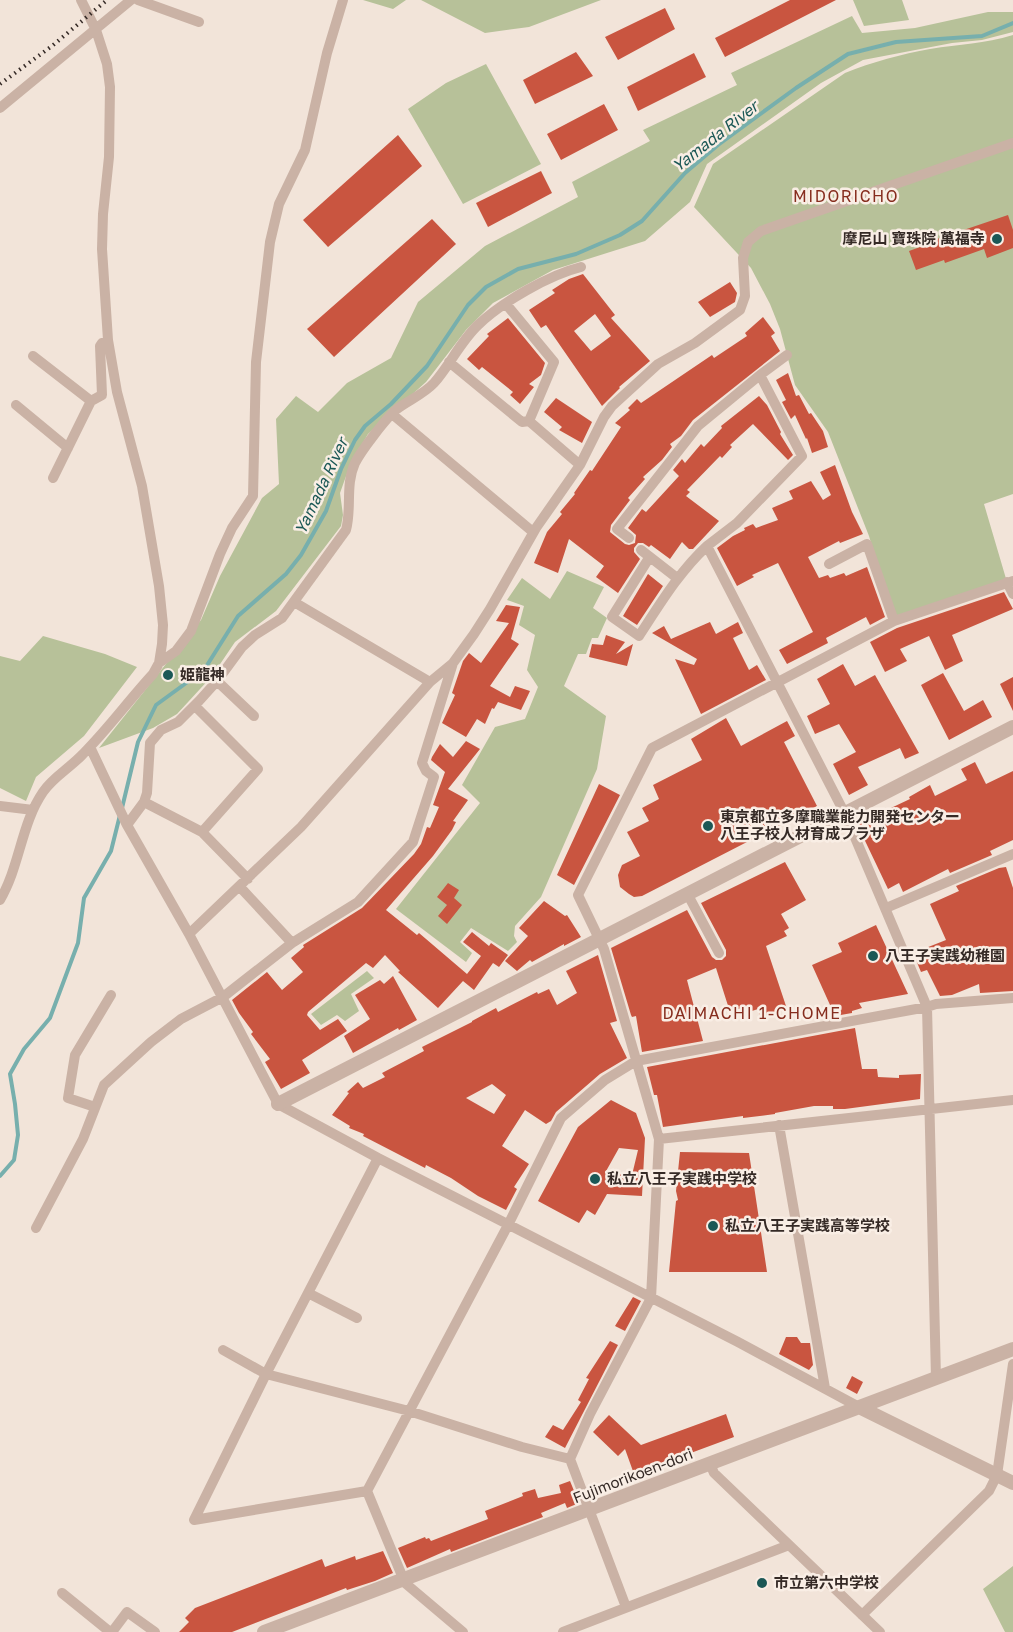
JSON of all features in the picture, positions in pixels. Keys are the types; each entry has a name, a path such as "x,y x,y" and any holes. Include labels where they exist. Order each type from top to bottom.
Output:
{"street":[{"path":"0,900 16,865 33,810 49,784 90,747 153,674 159,663 163,625 152,539 142,486 112,367 108,342 102,249 103,214 110,157 110,87 107,64 96,30 81,0"},
{"path":"0,108 131,0"},
{"path":"138,0 199,22"},
{"path":"159,663 176,651 191,631 220,554 232,528 253,496 256,362 270,242 279,204 305,150 327,53 343,0"},
{"path":"189,934 301,827 430,682 454,661 490,609 533,532 580,465 604,417 630,388 658,364 695,343 740,310 745,296 743,258 748,242 761,231 1013,143"},
{"path":"127,825 144,802 147,793 150,743 161,730 178,722 195,706 242,647 255,635 282,618 294,602 346,530 350,516 348,495 355,463 392,414 434,383 478,325 506,304 556,275 580,267"},
{"path":"506,304 554,362 529,421"},
{"path":"54,478 91,401 102,395 99,350 102,343 108,342"},
{"path":"628,538 617,529 698,426 787,355"},
{"path":"33,356 91,401"},
{"path":"449,362 522,422 529,421 580,465"},
{"path":"649,558 612,617 639,636 677,578 691,561 737,523 802,456 760,375"},
{"path":"16,405 68,448"},
{"path":"392,414 533,532"},
{"path":"828,564 867,544 894,621"},
{"path":"707,546 845,814 927,1007 936,1378"},
{"path":"641,550 677,578"},
{"path":"626,1607 570,1459 590,1414 651,1298 660,1139 600,940 578,895 651,748 894,621 1010,582 1013,594"},
{"path":"294,602 430,682"},
{"path":"36,1228 83,1139 104,1085 151,1042 182,1019 223,997 292,943 358,902 413,842 434,777 426,771 422,763 454,661"},
{"path":"217,681 254,716"},
{"path":"195,706 258,769 202,832"},
{"path":"278,1104 1013,727"},
{"path":"90,747 127,825 189,934 278,1104 859,1407 1013,1484"},
{"path":"144,802 202,832 292,943"},
{"path":"0,806 33,810"},
{"path":"886,908 1013,854"},
{"path":"688,895 719,953"},
{"path":"95,1107 68,1098 75,1055 111,995"},
{"path":"463,1632 403,1580 367,1491 508,1225 561,1118 604,1080 636,1061 936,1004 1013,998"},
{"path":"660,1139 1013,1100"},
{"path":"779,1125 825,1388"},
{"path":"367,1491 194,1520 266,1374 378,1158"},
{"path":"308,1293 357,1318"},
{"name":"Fujimorikoen-dori","path":"264,1632 1013,1349"},
{"path":"223,1350 266,1374 409,1411 522,1448 570,1459"},
{"path":"862,1616 988,1491 997,1475 1013,1364"},
{"path":"710,1464 714,1473 880,1632"},
{"path":"563,1632 789,1545"},
{"path":"62,1593 111,1632 127,1612 155,1632"}],"green space":[{"path":"363,0 406,0 393,9"},
{"path":"421,0 601,0 529,27 485,33"},
{"path":"853,0 902,0 909,20 864,26"},
{"path":"988,12 1013,12 1013,32 982,40 952,43 863,60 821,83 707,164 690,202 645,241 553,270 493,303 466,330 426,382 368,434 350,465 340,493 343,515 341,526 276,611 235,642 212,676 177,714 153,728 99,748 201,620 220,576 262,498 279,484 276,419 296,396 318,412 347,383 391,358 418,302 485,246 578,197 572,182 650,141 643,130 737,85 731,73 852,16 862,33 915,28"},
{"path":"1013,35 1013,494 984,504 1007,582 894,621 869,536 828,432 795,385 780,329 770,304 751,268 694,207 713,164 845,73 909,53"},
{"path":"486,64 541,164 463,204 408,109 446,83"},
{"path":"567,571 604,587 593,608 607,618 598,638 592,638 586,654 578,654 564,686 606,716 597,769 541,897 515,926 514,936 517,942 508,951 471,928 460,942 472,953 466,962 396,909 480,803 462,785 495,727 525,719 538,687 527,670 535,635 519,625 524,606 507,600 522,578 550,599"},
{"path":"43,636 105,654 137,667 84,736 36,777 26,801 0,788 0,656 20,661"},
{"path":"367,971 374,978 351,994 359,1011 345,1021 337,1015 321,1025 311,1014"},
{"path":"1013,1566 1013,1632 1005,1632 983,1589"}],"building":[{"path":"790,0 836,0 725,57 715,38"},
{"path":"665,8 675,29 618,60 605,37"},
{"path":"576,52 593,76 535,104 523,80"},
{"path":"694,53 706,77 638,111 627,87"},
{"path":"604,104 618,130 561,160 547,134"},
{"path":"398,135 422,166 328,247 303,220"},
{"path":"541,171 552,193 488,227 476,203"},
{"path":"1008,215 1013,230 1013,248 987,258 984,249 945,263 944,260 916,270 909,251"},
{"path":"432,219 456,244 334,357 307,329"},
{"path":"583,274 615,315 611,318 650,361 619,387 602,406 546,325 541,328 529,310 555,293 552,290 569,279","holes":["595,314 611,336 591,351 574,331"]},
{"path":"730,282 737,293 735,302 710,317 698,302"},
{"path":"763,317 775,333 771,336 780,351 693,420 681,436 670,444 672,447 662,460 643,477 645,479 628,498 630,500 611,525 610,532 625,544 635,543 636,535 628,528 642,509 646,512 679,476 673,470 682,459 685,463 701,444 704,447 722,428 721,426 759,396 767,405 780,434 793,455 788,460 753,424 730,445 732,447 722,458 720,456 687,490 690,492 686,496 719,521 693,549 689,549 682,542 670,559 651,545 649,547 638,543 634,552 640,559 618,593 596,577 604,566 569,539 558,573 534,563 547,532 562,514 560,512 590,470 592,471 621,427 615,423 630,410 628,408 637,399 641,403 712,355 714,358 747,336 745,333"},
{"path":"508,318 545,363 541,375 529,384 534,387 520,404 510,395 513,392 482,367 479,370 467,359 489,336 487,334"},
{"path":"788,373 796,396 799,395 809,414 811,413 823,431 828,447 812,453 795,415 791,419 782,402 786,400 776,380"},
{"path":"556,398 592,422 582,443 559,430 562,427 544,412"},
{"path":"835,465 852,512 863,534 840,543 839,541 808,557 819,578 828,575 830,578 844,573 846,576 867,567 885,617 870,625 866,617 826,638 828,643 787,664 779,650 813,632 778,563 752,575 754,577 737,586 717,548 745,530 744,528 753,524 756,528 778,520 772,508 793,499 789,491 811,481 823,500 831,495 820,472"},
{"path":"648,574 663,586 637,625 623,616"},
{"path":"1004,592 1013,609 952,635 963,661 945,670 929,636 900,649 907,661 885,672 870,642 897,628"},
{"path":"506,605 520,607 511,639 519,644 490,686 510,697 515,686 530,691 521,710 498,702 494,709 492,708 485,724 477,719 466,737 442,723 455,695 452,693 463,661 469,653 481,663 509,623 496,621"},
{"path":"710,622 716,634 738,622 743,633 733,638 749,670 757,665 766,680 701,714 675,659 694,665 697,659 652,633 664,626 671,639"},
{"path":"606,635 625,642 616,654 633,644 627,666 589,657 592,644 603,645"},
{"path":"843,664 855,686 875,675 919,753 905,759 900,748 858,767 868,785 849,795 833,764 856,752 839,724 815,734 807,716 830,704 817,679"},
{"path":"943,673 964,711 983,700 992,717 949,740 921,685"},
{"path":"1013,677 1013,711 1000,684"},
{"name":"東京都立多摩職業能力開発センター 八王子校人材育成プラザ","path":"726,718 741,746 787,721 795,736 784,742 817,806 642,896 634,897 620,887 618,875 622,865 640,856 627,832 649,821 642,808 659,799 653,785 702,760 691,739"},
{"path":"466,741 480,749 448,789 468,800 453,821 456,822 452,830 433,856 386,910 417,935 419,933 467,974 481,956 463,942 472,932 489,946 491,943 508,955 499,967 493,963 474,990 463,981 438,1008 398,972 400,971 385,955 373,968 366,963 307,1015 320,1030 338,1019 347,1031 302,1060 310,1073 281,1089 265,1062 270,1059 251,1034 253,1032 232,1000 267,972 282,990 303,972 291,958 304,947 303,945 362,908 414,854 421,844 427,827 430,828 439,807 433,805 445,772 431,760 432,757 440,744 453,757"},
{"path":"975,762 986,784 1013,771 1013,840 990,851 992,855 950,873 948,869 903,892 899,883 888,889 857,824 910,799 909,797 930,785 935,796 967,780 961,769"},
{"path":"599,784 620,795 574,885 557,875"},
{"path":"785,862 806,900 781,914 789,928 784,931 787,936 766,946 787,1009 761,1018 758,1009 752,1011 750,1005 730,1012 716,968 687,980 703,1041 642,1052 636,1016 631,1015 611,948 687,910 712,957 722,960 726,956 726,950 701,903"},
{"path":"1006,867 1013,888 1013,991 980,993 979,984 952,995 940,996 927,970 921,972 913,953 946,940 930,904 959,891 956,886"},
{"path":"448,883 459,890 454,898 462,905 447,924 438,916 447,905 437,897"},
{"path":"544,901 565,916 567,915 581,937 532,962 530,960 517,971 505,961 528,936 519,928"},
{"path":"876,925 908,994 859,1003 862,1008 852,1013 835,1016 812,965 842,952 838,943"},
{"path":"598,955 617,1021 610,1023 627,1058 600,1074 556,1112 551,1121 546,1124 525,1110 502,1146 529,1164 514,1187 517,1189 506,1210 426,1165 425,1168 363,1136 364,1134 349,1128 350,1126 332,1115 349,1093 347,1092 358,1082 363,1088 385,1077 382,1073 424,1051 422,1047 496,1008 498,1012 537,992 538,994 549,989 557,1005 577,993 566,971","holes":["492,1084 506,1095 494,1114 466,1098"]},
{"path":"393,976 417,1020 353,1053 344,1036 370,1019 355,995 380,980 384,984"},
{"path":"855,1028 862,1069 877,1069 878,1077 899,1078 899,1075 921,1074 920,1099 845,1109 833,1109 833,1106 814,1106 775,1114 663,1127 657,1095 654,1095 647,1067"},
{"path":"611,1100 636,1113 645,1138 642,1196 607,1194 595,1215 587,1210 579,1223 538,1201 578,1127","holes":["619,1148 638,1150 632,1175 605,1173"]},
{"path":"680,1152 749,1153 767,1272 669,1272 676,1201 678,1200 676,1191"},
{"path":"633,1297 641,1301 625,1331 615,1326"},
{"path":"786,1337 797,1337 801,1343 810,1343 813,1365 809,1370 779,1354"},
{"path":"610,1341 618,1345 565,1448 545,1437 553,1425 563,1430 581,1402 578,1400 589,1379 586,1378"},
{"path":"852,1376 863,1382 857,1394 846,1388"},
{"path":"726,1414 734,1437 634,1474 625,1449 618,1456 593,1432 609,1415 641,1445"},
{"path":"570,1481 579,1503 567,1508 565,1503 541,1513 543,1517 451,1552 450,1549 407,1568 398,1548 425,1537 431,1541 488,1519 485,1511 523,1496 522,1493 535,1489 538,1498 561,1493 559,1485"},
{"path":"383,1551 393,1573 375,1581 347,1590 346,1588 232,1632 179,1632 189,1622 185,1618 195,1608 322,1559 325,1567 355,1556 356,1560"}],"waterway":[{"name":"Yamada River","path":"122,808 138,742 156,705 204,670 238,616 286,574 301,555 326,511 341,469 355,440 365,426 391,404 427,366 468,305 486,287 518,269 576,254 620,235 642,221 685,173 718,145 796,88 848,54 896,42 982,36 1013,23"},
{"name":"Yamada River","path":"0,1176 14,1160 18,1135 10,1074 24,1049 50,1018 78,943 84,898 111,851 120,815"}],"railway":[{"path":"0,84 52,46 107,0"}],"place":[{"name":"摩尼山 寶珠院 萬福寺","path":"997,239"},
{"name":"姫龍神","path":"168,675"},
{"name":"東京都立多摩職業能力開発センター 八王子校人材育成プラザ","path":"708,826"},
{"name":"八王子実践幼稚園","path":"873,956"},
{"name":"私立八王子実践中学校","path":"595,1179"},
{"name":"私立八王子実践高等学校","path":"713,1226"},
{"name":"市立第六中学校","path":"762,1583"}],"district":[{"name":"MIDORICHO","path":"846,196"},
{"name":"DAIMACHI 1-CHOME","path":"752,1013"}]}
